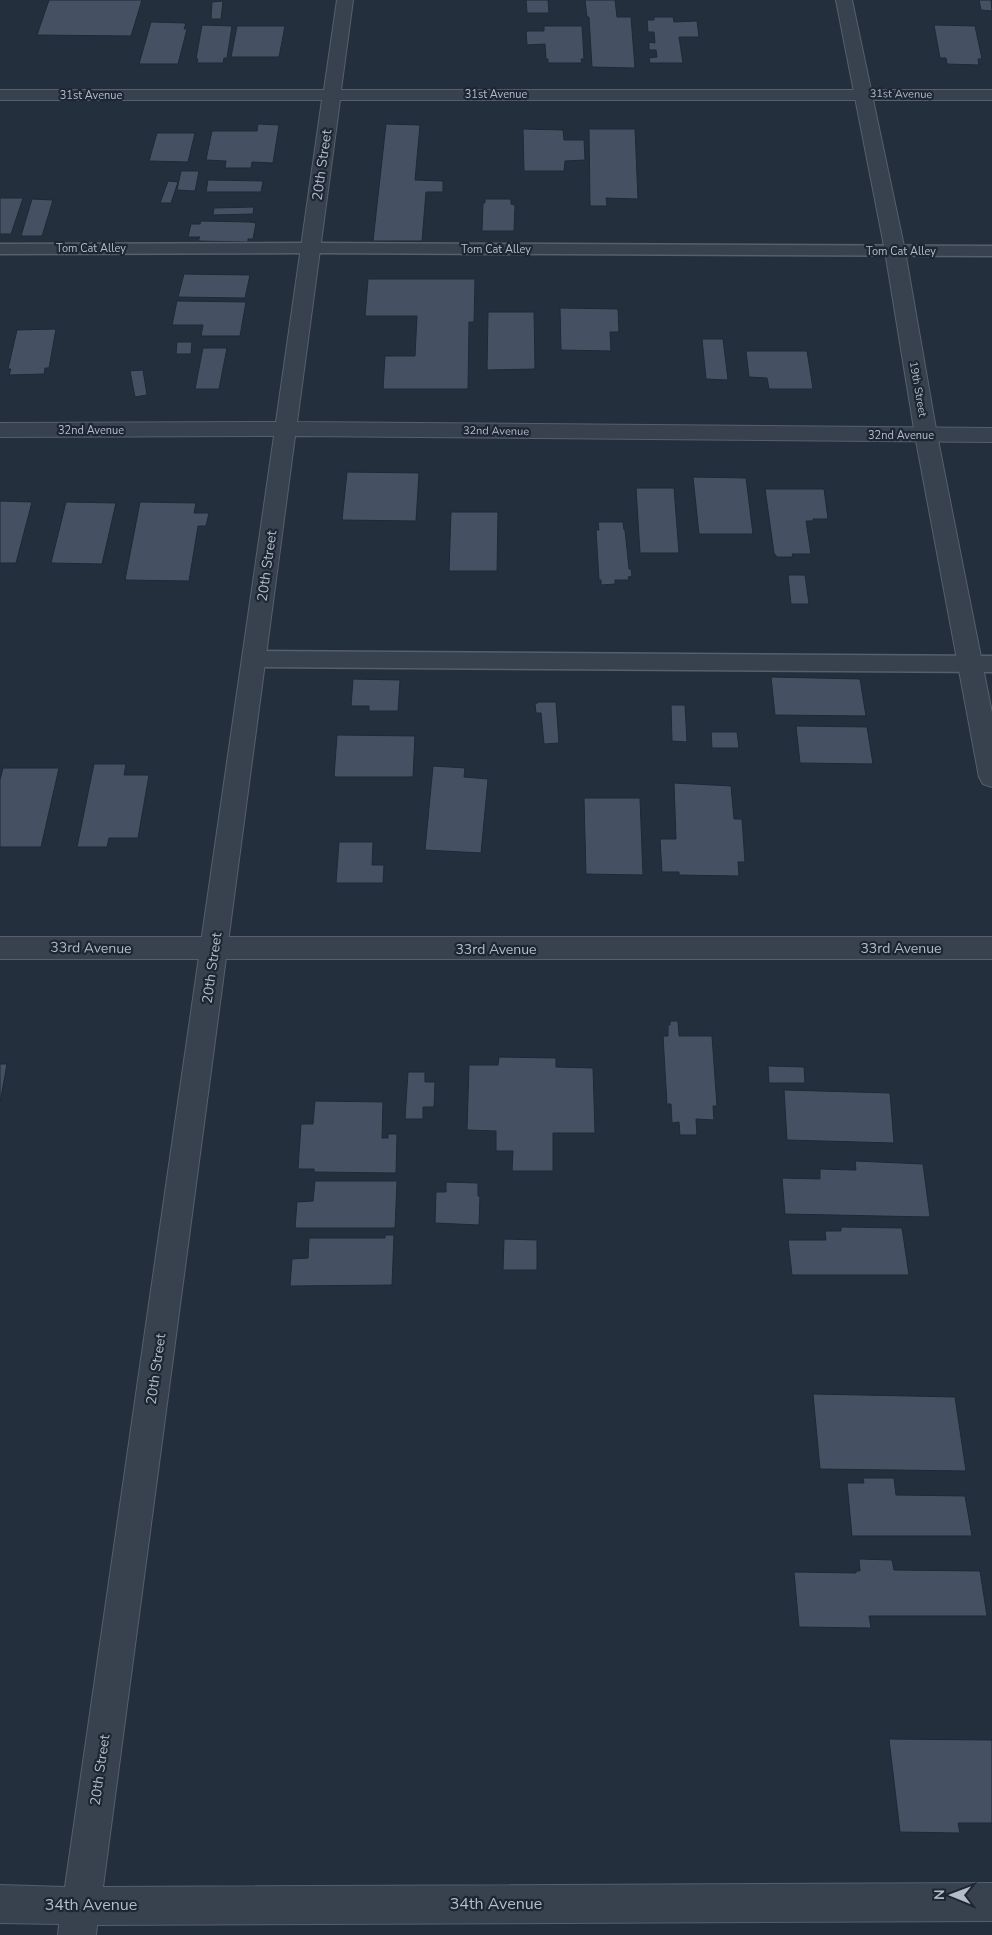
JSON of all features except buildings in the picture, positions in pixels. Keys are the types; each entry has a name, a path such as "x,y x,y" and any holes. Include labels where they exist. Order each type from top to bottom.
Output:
{"street":[{"name":"20th Street","path":"79,1920 345,0"},
{"name":"19th Street","path":"844,0 895,251 926,435 992,777"},
{"name":"31st Avenue","path":"0,95 992,95"},
{"name":"32nd Avenue","path":"0,430 286,429 992,435"},
{"name":"33rd Avenue","path":"0,948 992,948"},
{"name":"34th Avenue","path":"0,1904 79,1920 992,1902"}],"lane":[{"name":"Tom Cat Alley","path":"0,249 311,248 992,251"},
{"path":"254,659 992,664"}]}
